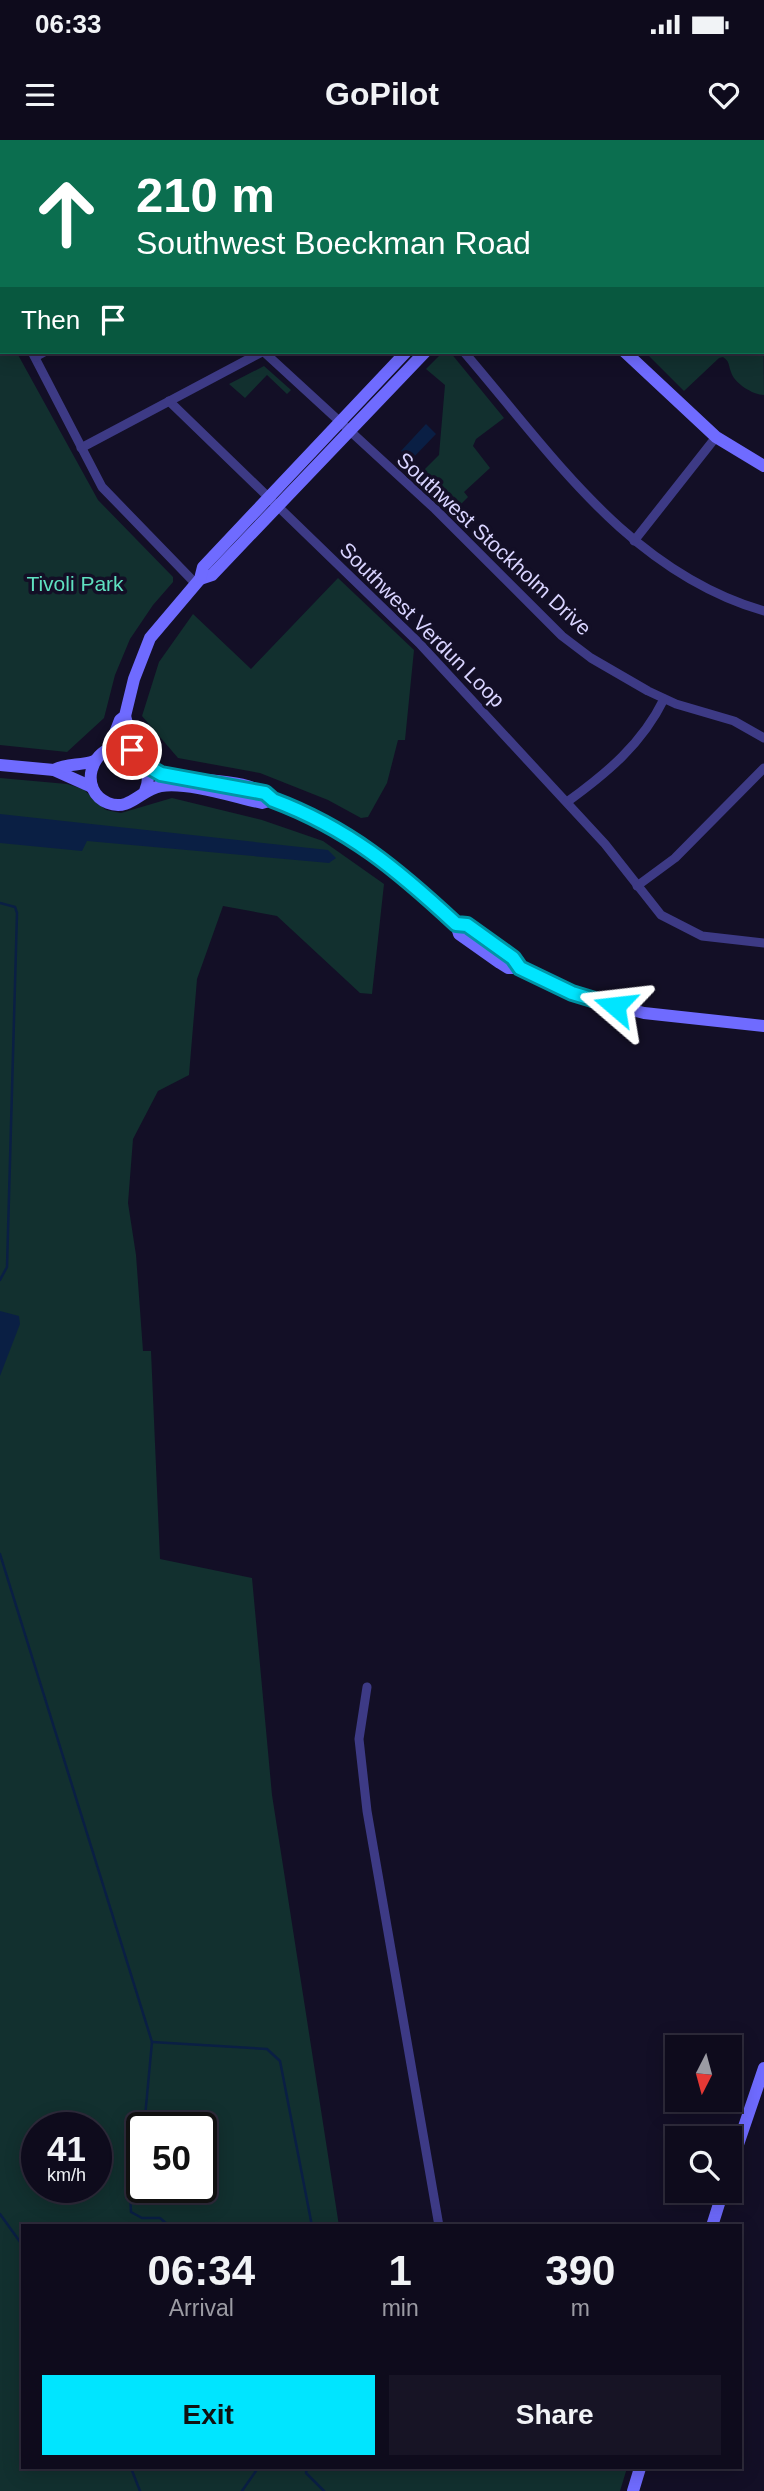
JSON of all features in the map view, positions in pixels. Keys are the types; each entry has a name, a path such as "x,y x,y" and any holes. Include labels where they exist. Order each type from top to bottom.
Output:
{"main road":[{"path":"273,503 339,422 404,354"},
{"path":"135,752 125,716 134,679 150,638 198,582 203,567 349,432 423,354"},
{"path":"627,354 716,437 764,466"},
{"path":"54,770 61,766 79,766 94,761 109,749 120,720 125,716"},
{"path":"109,749 124,747 135,752 147,766 166,776 219,782 265,793 273,800 305,813 366,846 456,924 459,934 508,968 520,968 572,993 615,1006 657,1015 764,1026"},
{"path":"94,761 90,772 92,786 99,797 114,805 131,803 145,791 165,786 262,803 273,800"},
{"path":"0,765 54,770 92,786"},
{"path":"145,791 148,780 147,766"},
{"path":"742,2133 764,2068"},
{"path":"713,2224 719,2203"},
{"path":"633,2491 640,2469"}],"street":[{"path":"34,354 81,448 109,495 198,582"},
{"path":"81,448 259,354"},
{"name":"Southwest Stockholm Drive","path":"265,354 435,509 562,636 624,679 664,699 734,721 764,738"},
{"path":"466,354 559,466 597,508 634,541 695,583 764,611"},
{"name":"Southwest Verdun Loop","path":"169,401 419,643 605,844 661,915 702,936 764,943"},
{"path":"634,541 716,437"},
{"path":"566,802 600,778 640,740 664,699"},
{"path":"637,886 675,858 764,768"},
{"path":"367,1687 359,1739 367,1811 439,2224"}],"green space":[{"name":"Tivoli Park","path":"0,354 18,354 98,500 173,577 173,582 153,605 130,639 115,675 104,718 67,752 0,745"},
{"path":"441,354 452,354 504,418 476,439 473,446 490,468 464,492 468,497 454,511 418,476 439,455 445,385 426,369"},
{"path":"647,354 764,354 764,395 744,388 733,376 723,357 684,391"},
{"path":"264,366 291,390 287,394 267,375 245,398 229,384"},
{"path":"338,578 414,650 405,740 398,740 387,783 368,817 361,818 328,800 260,773 178,758 142,716 159,662 193,614 251,669"},
{"path":"0,778 67,784 83,789 106,810 121,813 172,798 262,820 323,841 384,884 372,994 360,993 277,916 223,906 197,979 189,1075 158,1091 133,1139 128,1203 136,1255 143,1351 151,1351 160,1559 252,1578 272,1795 339,2224 21,2224 21,2469 627,2469 620,2491 0,2491"}],"water":[{"path":"426,424 436,434 411,460 401,451"},
{"path":"0,814 328,850 336,858 329,863 87,841 82,851 0,843"},
{"path":"0,1311 19,1316 20,1324 0,1376"}],"waterway":[{"path":"0,903 15,907 17,913 7,1267 0,1280"},
{"path":"0,1554 152,2042 145,2117 129,2175 131,2212 142,2218 160,2218 167,2224"},
{"path":"152,2042 267,2049 280,2061 312,2224"},
{"path":"0,2214 21,2243"},
{"path":"131,2469 140,2491"},
{"path":"242,2491 257,2469"},
{"path":"307,2469 306,2473 324,2491"}],"route":[{"path":"132,750 147,766 166,776 219,782 265,793 273,800 334,827 384,859 456,924 467,925 513,958 520,968 572,993 615,1006"}]}
